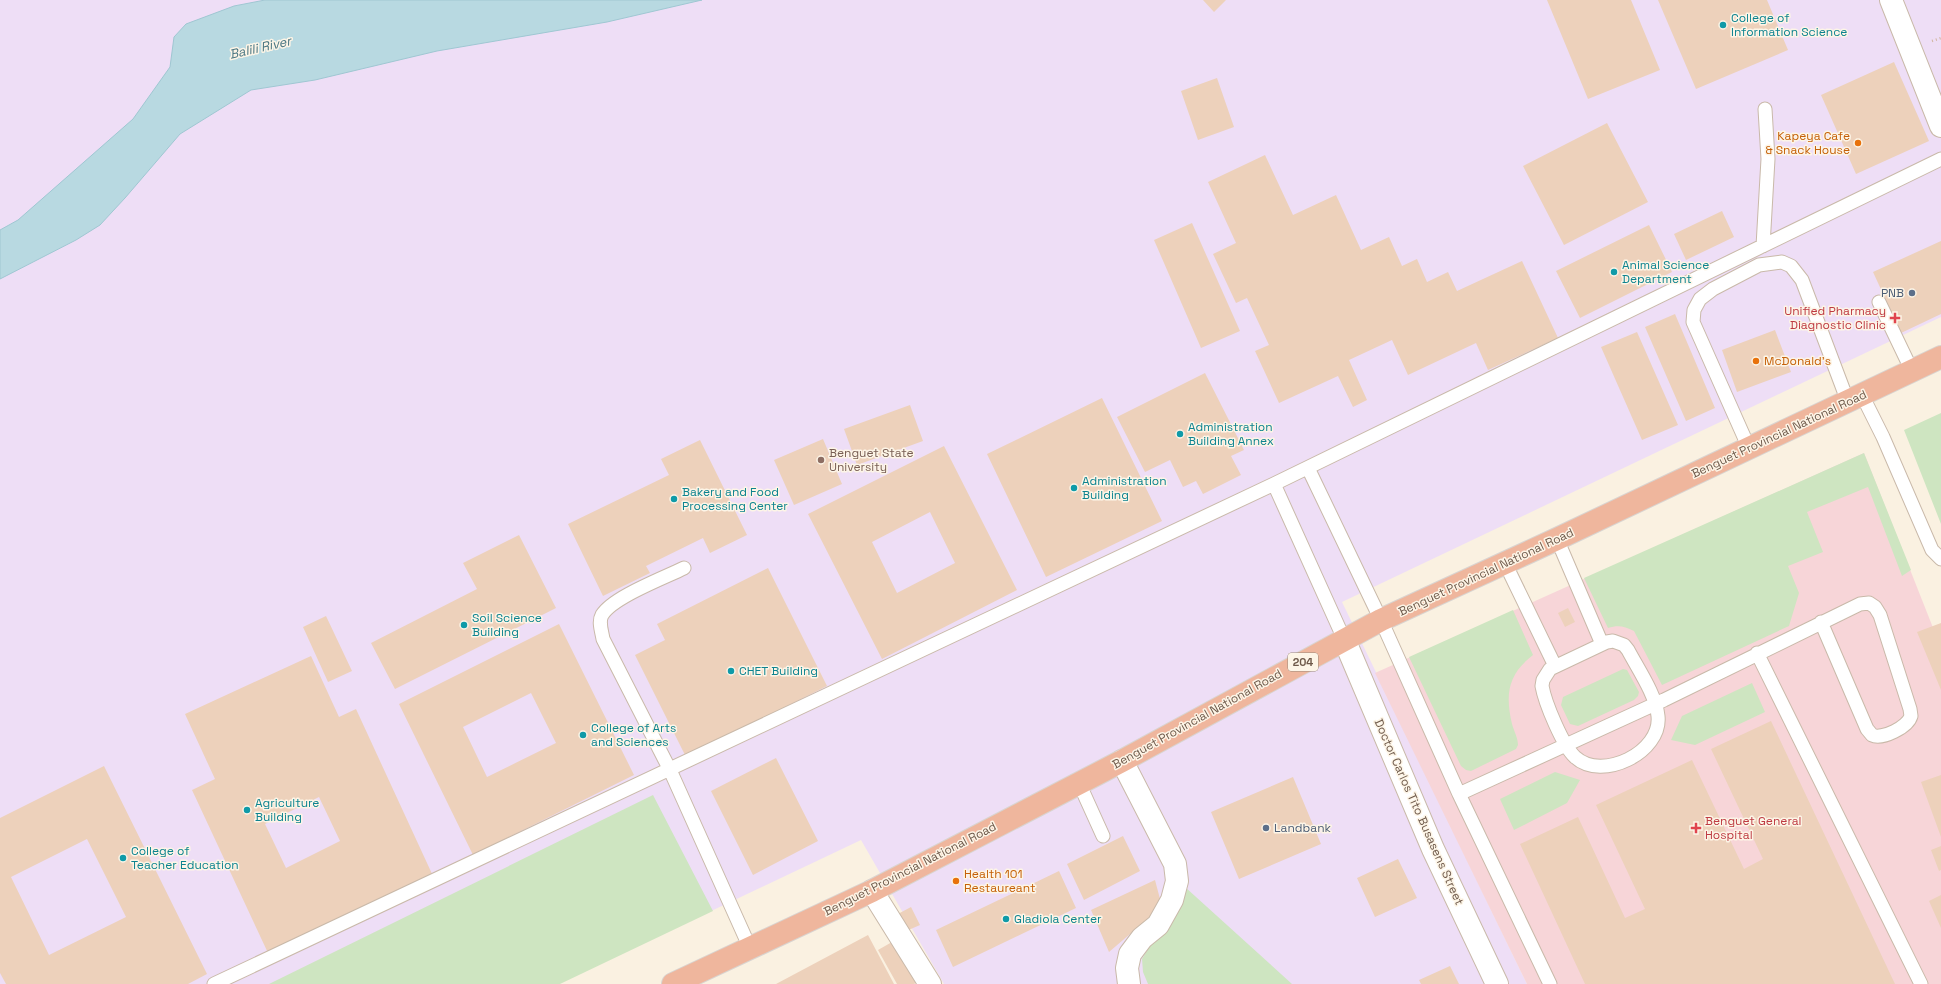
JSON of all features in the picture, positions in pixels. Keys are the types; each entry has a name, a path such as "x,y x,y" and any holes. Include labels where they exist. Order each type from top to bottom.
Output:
{"highway":[{"name":"Benguet Provincial National Road","path":"672,984 872,891 1122,761 1381,620 1557,539 1941,357"}],"street":[{"path":"1891,0 1941,126"},
{"name":"Doctor Carlos Tito Busasens Street","path":"1344,639 1434,849 1497,984"},
{"path":"1122,761 1175,864 1177,881 1172,900 1158,925 1142,938 1130,954 1127,968 1129,984"},
{"path":"872,891 930,984"}],"lane":[{"path":"1762,246 1768,159 1765,109"},
{"path":"214,984 1308,468 1941,159"},
{"path":"1748,448 1693,322 1694,310 1700,298 1713,289 1759,265 1782,262 1791,266 1802,280 1855,398 1883,437 1932,550 1941,559"},
{"path":"1879,302 1912,371"},
{"path":"1308,468 1381,620 1459,794 1550,984"},
{"path":"1274,484 1344,639"},
{"path":"1557,539 1602,644"},
{"path":"1505,563 1555,666"},
{"path":"684,568 612,604 602,616 600,626 603,640 670,770 750,948"},
{"path":"1459,794 1655,703 1821,622 1860,604 1868,603 1875,607 1880,615 1910,709 1911,716 1905,724 1882,737 1872,735 1867,729 1821,622"},
{"path":"1613,641 1624,645 1655,703 1658,717 1658,728 1654,739 1644,749 1622,762 1607,766 1590,764 1575,758 1565,745 1542,686 1546,674 1555,666 1602,644 1613,641"},
{"path":"1757,653 1921,984"},
{"path":"1079,783 1103,836"}],"shaded area":[{"name":"Benguet State University","path":"0,0 1941,0 1941,317 1342,602 1527,984 944,984 861,840 557,984 0,984"},
{"name":"Benguet General Hospital","path":"1864,453 1941,648 1941,984 1527,984 1375,673"}],"green space":[{"path":"1941,413 1941,524 1904,430"},
{"path":"1864,453 1911,570 1902,576 1868,487 1807,512 1823,552 1788,566 1799,593 1789,626 1662,685 1634,631 1621,626 1608,628 1584,578"},
{"path":"1513,610 1533,655 1518,670 1510,685 1510,713 1518,745 1516,749 1471,771 1466,770 1461,766 1409,657"},
{"path":"1623,669 1627,670 1639,692 1638,696 1634,700 1578,726 1570,724 1561,705 1563,697"},
{"path":"1752,683 1765,712 1695,745 1671,740 1682,716"},
{"path":"1555,772 1580,780 1567,803 1514,830 1500,799"},
{"path":"653,795 713,911 560,984 269,984"},
{"path":"1185,887 1292,984 1148,984 1143,972 1142,959"}],"water":[{"name":"Balili River","path":"265,0 702,0 607,22 437,51 315,80 251,90 180,134 100,225 76,240 0,279 0,230 18,220 133,119 170,67 174,37 186,24 234,6"}],"building":[{"path":"1203,0 1226,0 1214,12"},
{"path":"1547,0 1631,0 1660,70 1588,99"},
{"name":"College of Information Science","path":"1658,0 1767,0 1788,50 1696,89"},
{"path":"1894,62 1929,141 1856,174 1821,95"},
{"path":"1217,78 1234,127 1198,140 1181,91"},
{"path":"1607,123 1648,202 1564,245 1523,166"},
{"path":"1265,155 1293,215 1336,195 1361,250 1389,237 1402,266 1417,259 1427,282 1448,272 1457,291 1522,261 1558,338 1488,370 1476,343 1408,375 1392,340 1349,360 1367,400 1353,407 1338,376 1279,403 1255,351 1269,345 1247,298 1236,303 1213,254 1236,243 1208,182"},
{"path":"1722,211 1734,237 1686,260 1674,234"},
{"path":"1192,223 1240,331 1201,348 1154,240"},
{"name":"Animal Science Department","path":"1649,225 1672,272 1580,318 1556,271"},
{"name":"PNB","path":"1941,241 1941,314 1901,333 1873,272"},
{"path":"1675,314 1715,408 1686,421 1645,327"},
{"name":"McDonald's","path":"1775,330 1791,372 1737,392 1722,350"},
{"path":"1637,332 1678,425 1642,440 1601,347"},
{"name":"Administration Building Annex","path":"1205,373 1244,450 1231,456 1241,475 1203,494 1196,481 1183,487 1170,460 1145,472 1117,417"},
{"name":"Administration Building","path":"1102,398 1162,521 1046,577 987,454"},
{"path":"910,405 923,441 857,465 844,429"},
{"path":"823,439 842,484 794,505 774,460"},
{"name":"Bakery and Food Processing Center","path":"700,440 747,535 710,553 703,538 646,566 650,573 603,596 568,524 669,475 661,459"},
{"path":"944,446 1017,590 882,659 808,514","holes":["930,512 955,563 897,593 872,542"]},
{"name":"Soil Science Building","path":"519,535 556,608 395,689 371,643 477,589 463,563"},
{"name":"CHET Building","path":"768,568 827,686 686,757 635,655 665,640 657,624"},
{"path":"1568,608 1575,622 1565,627 1558,613"},
{"path":"326,616 352,671 328,682 303,627"},
{"path":"1941,623 1941,690 1917,632"},
{"name":"College of Arts and Sciences","path":"559,624 634,775 473,855 399,704","holes":["531,693 556,743 487,777 463,727"]},
{"name":"Agriculture Building","path":"311,656 339,717 356,709 433,876 268,953 192,790 215,779 185,714","holes":["319,797 340,841 286,868 265,824"]},
{"name":"Benguet General Hospital","path":"1771,721 1895,984 1585,984 1520,844 1578,817 1625,918 1645,909 1596,805 1692,760 1744,869 1763,859 1711,749"},
{"path":"776,758 818,841 753,875 711,791"},
{"name":"College of Teacher Education","path":"104,766 207,974 188,984 6,984 0,973 0,818","holes":["87,839 126,917 49,955 11,877"]},
{"path":"1941,775 1941,837 1921,782"},
{"name":"Landbank","path":"1293,777 1321,844 1239,879 1211,812"},
{"path":"1123,836 1140,871 1084,900 1067,864"},
{"path":"1941,846 1941,870 1939,871 1931,850"},
{"path":"1398,859 1417,898 1375,917 1357,878"},
{"name":"Gladiola Center","path":"1059,871 1076,908 953,967 936,930"},
{"path":"1155,880 1160,899 1158,910 1109,952 1091,910"},
{"path":"1941,895 1941,928 1929,901"},
{"path":"911,907 920,925 904,932 896,915"},
{"path":"868,935 894,984 776,984"},
{"path":"899,938 922,980 914,984 897,984 878,950"},
{"path":"1450,966 1459,984 1421,984 1419,980"}],"place":[{"name":"College of Information Science","path":"1723,25"},
{"name":"Kapeya Cafe & Snack House","path":"1858,143"},
{"name":"Animal Science Department","path":"1614,272"},
{"name":"PNB","path":"1912,293"},
{"name":"Unified Pharmacy Diagnostic Clinic","path":"1895,318"},
{"name":"McDonald's","path":"1756,361"},
{"name":"Administration Building Annex","path":"1180,434"},
{"name":"Benguet State University","path":"821,460"},
{"name":"Administration Building","path":"1074,488"},
{"name":"Bakery and Food Processing Center","path":"674,499"},
{"name":"Soil Science Building","path":"464,625"},
{"name":"CHET Building","path":"731,671"},
{"name":"College of Arts and Sciences","path":"583,735"},
{"name":"Agriculture Building","path":"247,810"},
{"name":"Landbank","path":"1266,828"},
{"name":"Benguet General Hospital","path":"1696,828"},
{"name":"College of Teacher Education","path":"123,858"},
{"name":"Health 101 Restaureant","path":"956,881"},
{"name":"Gladiola Center","path":"1006,919"}]}
